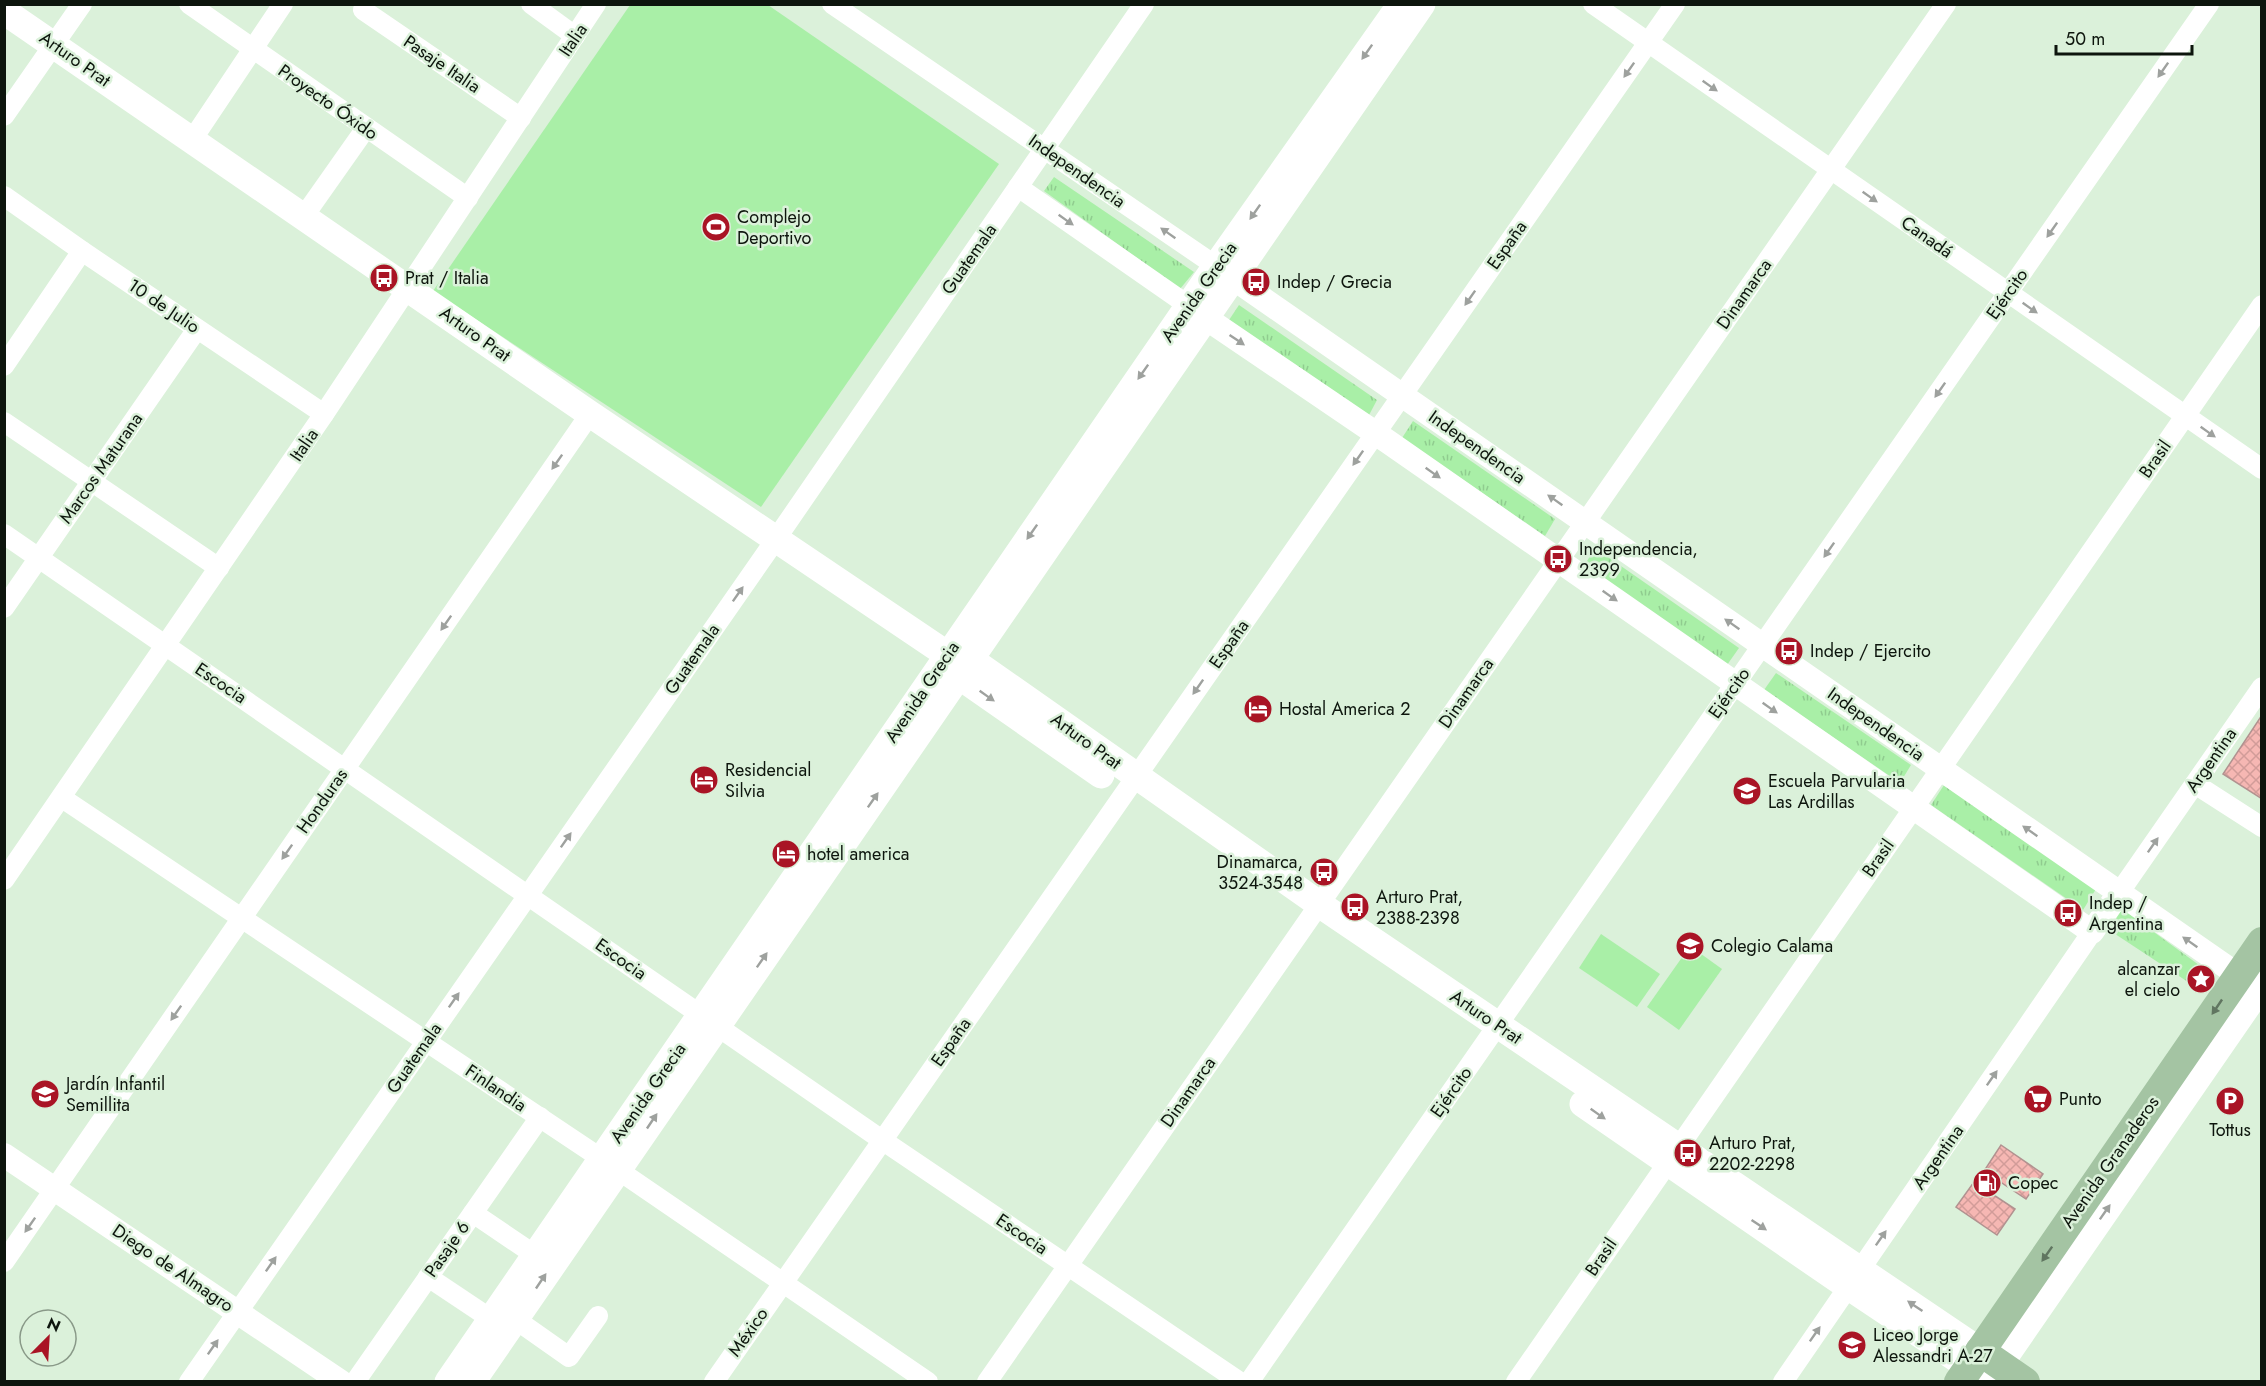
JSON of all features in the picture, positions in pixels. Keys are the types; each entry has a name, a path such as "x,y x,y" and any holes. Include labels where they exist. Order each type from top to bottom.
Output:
{"main road":[{"name":"Avenida Grecia","path":"1225,272 1401,4"},
{"name":"Avenida Grecia","path":"448,1382 503,1319 959,663 1197,312 1422,4"},
{"name":"Arturo Prat","path":"4,11 1854,1278 1982,1372 2025,1382"},
{"name":"Avenida Granaderos","path":"1982,1372 2250,980 2262,942"},
{"name":"Avenida Grecia","path":"472,1382 535,1256 610,1164"}],"street":[{"path":"4,116 82,4"},
{"name":"Proyecto Óxido","path":"189,4 468,198"},
{"path":"192,140 283,4"},
{"path":"531,4 575,36"},
{"name":"Italia","path":"4,880 324,414 596,4"},
{"name":"Guatemala","path":"189,1382 776,539 1144,4"},
{"name":"Canadá","path":"1593,4 2262,469"},
{"name":"España","path":"783,1283 1675,4"},
{"name":"Dinamarca","path":"987,1382 1946,4"},
{"name":"Ejército","path":"1249,1382 2209,4"},
{"name":"Independencia","path":"841,7 2119,893 2250,980"},
{"name":"Pasaje Italia","path":"363,10 521,118"},
{"path":"304,216 366,128"},
{"path":"1018,187 1559,560 2092,932 2119,893"},
{"name":"10 de Julio","path":"4,196 324,414"},
{"path":"4,366 82,251"},
{"name":"Brasil","path":"1516,1382 2262,305"},
{"name":"Marcos Maturana","path":"4,608 197,328"},
{"name":"Honduras","path":"4,1262 590,414"},
{"path":"4,422 219,568"},
{"name":"Escocia","path":"4,534 882,1140 1239,1382"},
{"name":"Argentina","path":"2119,893 2262,687"},
{"path":"2195,784 2262,827"},
{"name":"Finlandia","path":"62,798 610,1164 928,1382"},
{"name":"Argentina","path":"1783,1382 2092,932"},
{"name":"Pasaje 6","path":"355,1382 540,1117"},
{"name":"Diego de Almagro","path":"4,1155 341,1382"},
{"path":"473,1213 535,1256"},
{"path":"428,1277 569,1357 598,1316"},
{"name":"México","path":"714,1382 783,1283"}],"green space":[{"name":"Complejo Deportivo","path":"630,5 768,5 999,164 761,507 433,291"},
{"path":"1054,177 1194,272 1180,289 1044,191"},
{"path":"1239,305 1377,400 1368,417 1229,320"},
{"path":"1413,421 1555,519 1545,536 1402,438"},
{"path":"1595,548 1739,648 1727,665 1584,566"},
{"path":"1776,673 1911,765 1900,783 1764,690"},
{"path":"1944,785 2096,889 2083,910 1931,805"},
{"path":"2121,908 2199,965 2188,982 2106,928"},
{"path":"1601,934 1660,974 1637,1007 1579,968"},
{"path":"1690,946 1722,969 1679,1030 1647,1007"}],"building":[{"path":"2262,715 2262,799 2223,774"},
{"path":"2001,1145 2043,1174 2026,1199 1984,1171"},
{"path":"1974,1182 2015,1209 1997,1235 1956,1207"}],"place":[{"name":"Complejo Deportivo","path":"716,227"},
{"name":"Prat / Italia","path":"384,278"},
{"name":"Indep / Grecia","path":"1256,282"},
{"name":"Independencia, 2399","path":"1558,559"},
{"name":"Indep / Ejercito","path":"1789,651"},
{"name":"Hostal America 2","path":"1258,709"},
{"name":"Residencial Silvia","path":"704,780"},
{"name":"Escuela Parvularia Las Ardillas","path":"1747,791"},
{"name":"hotel america","path":"786,854"},
{"name":"Dinamarca, 3524-3548","path":"1324,872"},
{"name":"Arturo Prat, 2388-2398","path":"1355,907"},
{"name":"Indep / Argentina","path":"2068,913"},
{"name":"Colegio Calama","path":"1690,946"},
{"name":"alcanzar el cielo","path":"2201,979"},
{"name":"Jardín Infantil Semillita","path":"45,1094"},
{"name":"Punto","path":"2038,1099"},
{"name":"Tottus","path":"2230,1101"},
{"name":"Arturo Prat, 2202-2298","path":"1688,1153"},
{"name":"Copec","path":"1987,1183"},
{"name":"Liceo Jorge Alessandri A-27","path":"1852,1345"}]}
